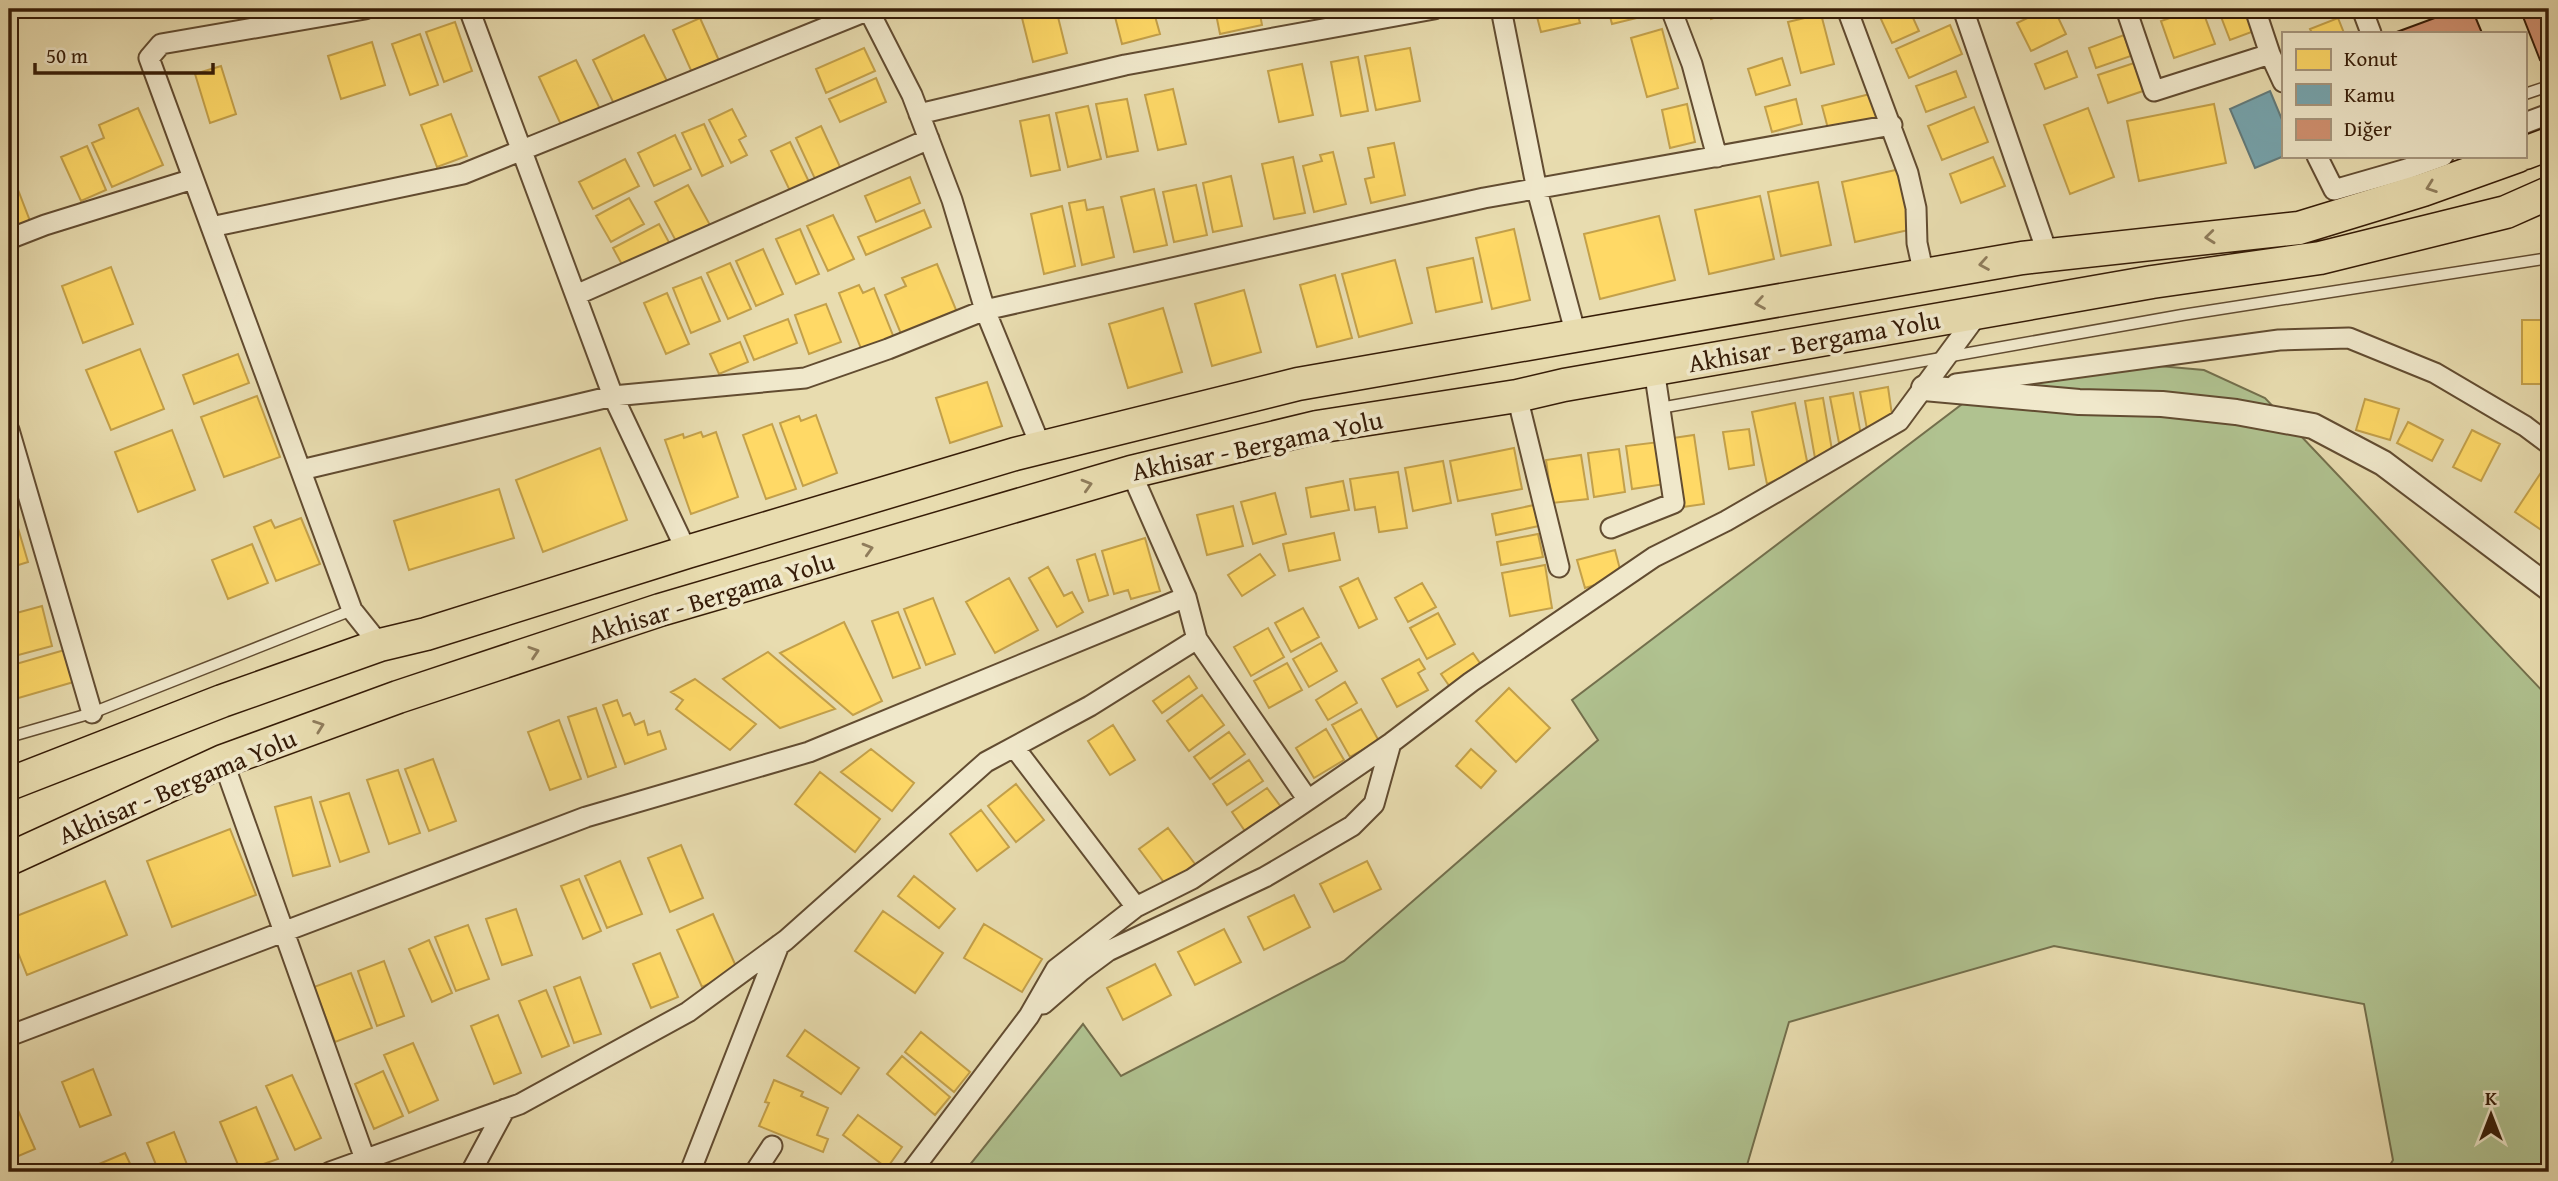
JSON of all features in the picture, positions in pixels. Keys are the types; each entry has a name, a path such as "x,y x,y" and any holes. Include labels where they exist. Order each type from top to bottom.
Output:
{"main road":[{"path":"2526,153 2549,144"},
{"name":"Akhisar - Bergama Yolu","path":"9,784 222,701 380,645 426,634 687,551 1041,447 1298,384 1576,335 2048,255 2299,228 2423,190 2512,158"},
{"name":"Akhisar - Bergama Yolu","path":"9,859 223,761 398,697 660,610 1131,472 1317,427 1517,396 1654,369 2152,282 2320,258 2505,212 2549,193"}],"street":[{"path":"365,9 161,44 149,58 352,610 380,645"},
{"path":"469,9 614,396 687,551"},
{"path":"211,228 463,174 868,9 912,94 952,200 985,310 1041,447"},
{"path":"919,114 1125,65 1434,9"},
{"path":"1501,9 1537,190 1576,335"},
{"path":"1671,9 1692,64 1717,157"},
{"path":"1847,9 1908,173 1916,208 1917,243 1924,275"},
{"path":"1963,9 2048,255"},
{"path":"2126,9 2154,91 2270,54"},
{"path":"2255,9 2282,80"},
{"path":"2362,9 2371,32"},
{"path":"2526,123 2549,114"},
{"path":"301,470 614,396 805,377 888,349 985,310 1484,198 1892,125"},
{"path":"576,295 929,139"},
{"path":"2319,158 2334,190 2418,160"},
{"path":"9,239 45,225 193,179"},
{"path":"911,1172 1029,1016 1056,969 1136,907 1192,879 1391,743 1471,682 1654,558 1726,521 1899,421 1980,312"},
{"path":"1924,388 2279,340 2349,338 2435,373 2525,426 2549,444"},
{"path":"1611,528 1674,503 1654,369"},
{"path":"1924,388 2079,402 2162,404 2236,412 2312,426 2383,463 2549,589"},
{"path":"1517,396 1559,567"},
{"path":"9,430 92,713"},
{"path":"1131,472 1186,597 1197,639 1308,800"},
{"path":"9,1037 586,817 809,752 1186,597"},
{"path":"330,1172 520,1104 688,1012 779,944 986,762 1090,706 1197,639"},
{"path":"1029,1016 1108,951 1265,877 1352,826 1374,804 1391,743"},
{"path":"1014,747 1136,907"},
{"path":"223,761 365,1159"},
{"path":"690,1172 779,944"},
{"path":"471,1172 505,1109"},
{"path":"755,1172 772,1146"}],"lane":[{"path":"2526,94 2549,86"},
{"path":"1660,408 1948,355 2549,258"},
{"path":"9,737 92,713 352,610"}],"green space":[{"path":"2148,365 2204,370 2265,398 2549,698 2549,1172 2386,1172 2393,1160 2364,1004 2054,946 1789,1022 1745,1172 964,1172 1083,1024 1121,1076 1344,961 1598,740 1572,700 1982,389"}],"building: Konut":[{"path":"1056,9 1067,53 1033,62 1020,10"},
{"path":"1113,9 1153,9 1160,34 1122,44"},
{"path":"1215,9 1259,9 1262,25 1220,34"},
{"path":"1535,9 1576,9 1580,23 1541,32"},
{"path":"1608,9 1652,9 1653,14 1612,24"},
{"path":"1708,9 1740,9 1711,19"},
{"path":"1897,9 1909,9 1919,31 1892,43 1880,17"},
{"path":"2046,9 2054,9 2066,34 2031,51 2017,23"},
{"path":"2202,9 2215,44 2174,58 2161,21"},
{"path":"2218,9 2249,9 2257,30 2230,40"},
{"path":"1821,14 1834,64 1801,73 1788,22"},
{"path":"700,18 721,65 694,77 673,30"},
{"path":"2338,18 2344,32 2312,32 2310,29"},
{"path":"455,22 472,71 444,82 426,32"},
{"path":"1950,25 1962,54 1909,78 1896,49"},
{"path":"1662,29 1678,88 1647,97 1631,38"},
{"path":"420,34 438,85 410,95 392,44"},
{"path":"644,35 667,81 615,106 593,60"},
{"path":"2124,35 2131,56 2096,68 2089,48"},
{"path":"372,42 385,85 341,99 328,56"},
{"path":"864,48 875,71 826,93 816,69"},
{"path":"1410,48 1420,101 1376,110 1365,56"},
{"path":"2067,51 2077,77 2045,89 2035,64"},
{"path":"1358,57 1368,111 1341,116 1331,62"},
{"path":"1782,58 1790,85 1756,95 1748,69"},
{"path":"576,60 600,109 562,127 539,77"},
{"path":"2134,63 2143,91 2108,103 2098,75"},
{"path":"1302,64 1313,115 1279,122 1268,71"},
{"path":"221,66 236,114 210,123 195,74"},
{"path":"1956,71 1966,97 1926,112 1916,86"},
{"path":"876,78 886,102 840,122 829,99"},
{"path":"1173,89 1186,144 1158,150 1145,95"},
{"path":"1878,92 1885,122 1830,136 1822,106"},
{"path":"1127,99 1138,151 1107,157 1096,104"},
{"path":"1796,99 1802,124 1772,132 1765,107"},
{"path":"1687,104 1695,142 1670,148 1662,110"},
{"path":"2214,104 2226,163 2139,181 2127,121"},
{"path":"1088,106 1101,159 1068,167 1056,113"},
{"path":"1974,107 1988,142 1942,160 1928,126"},
{"path":"138,108 163,165 112,187 92,143 104,138 99,125"},
{"path":"2088,108 2114,177 2070,194 2044,125"},
{"path":"732,109 746,136 739,140 747,155 731,163 709,120"},
{"path":"451,114 467,156 437,167 421,125"},
{"path":"1049,115 1060,170 1031,176 1020,121"},
{"path":"704,124 723,166 702,176 682,133"},
{"path":"821,126 841,169 816,181 796,138"},
{"path":"675,135 691,169 654,186 638,153"},
{"path":"790,142 810,184 791,193 771,151"},
{"path":"1394,143 1405,195 1371,203 1365,179 1374,177 1368,148"},
{"path":"87,146 106,190 81,201 61,157"},
{"path":"1333,152 1346,204 1314,212 1303,166 1322,161 1320,155"},
{"path":"1293,157 1305,213 1274,219 1262,164"},
{"path":"1993,157 2005,186 1961,203 1950,174"},
{"path":"625,159 639,186 593,209 579,182"},
{"path":"1900,169 1913,229 1855,242 1842,182"},
{"path":"9,170 30,221 9,229"},
{"path":"1231,176 1242,226 1213,232 1203,183"},
{"path":"910,177 920,203 876,222 865,196"},
{"path":"1818,182 1831,245 1781,256 1768,192"},
{"path":"688,185 710,225 677,243 655,202"},
{"path":"1196,185 1207,235 1174,242 1163,192"},
{"path":"1154,189 1167,245 1134,252 1121,197"},
{"path":"1760,196 1774,259 1709,274 1695,210"},
{"path":"629,198 644,224 611,242 596,216"},
{"path":"1085,200 1087,210 1103,207 1114,257 1082,265 1069,203"},
{"path":"1062,206 1075,266 1044,274 1031,214"},
{"path":"924,210 931,227 866,255 858,237"},
{"path":"833,215 854,259 828,271 807,226"},
{"path":"1659,216 1675,280 1600,299 1584,234"},
{"path":"659,224 671,246 625,270 613,248"},
{"path":"800,229 819,274 796,284 776,239"},
{"path":"1514,229 1530,300 1492,309 1476,238"},
{"path":"763,249 783,294 756,306 736,261"},
{"path":"1473,258 1482,302 1436,312 1427,268"},
{"path":"1395,260 1412,323 1359,337 1342,274"},
{"path":"730,263 751,309 728,319 707,273"},
{"path":"937,264 959,317 904,341 885,295 906,286 902,278"},
{"path":"111,267 133,324 83,343 62,286"},
{"path":"1335,275 1352,338 1317,347 1300,285"},
{"path":"701,277 720,321 691,333 673,288"},
{"path":"859,285 863,293 874,288 896,343 864,356 839,293"},
{"path":"1244,290 1261,352 1212,366 1195,304"},
{"path":"667,293 689,344 666,354 644,303"},
{"path":"826,304 841,342 809,354 795,315"},
{"path":"1163,308 1182,372 1128,388 1109,324"},
{"path":"788,319 797,343 754,360 744,336"},
{"path":"2522,320 2549,320 2549,397 2541,397 2541,384 2522,384"},
{"path":"740,342 748,362 719,374 710,354"},
{"path":"140,349 164,409 111,430 86,370"},
{"path":"238,354 249,383 194,404 183,375"},
{"path":"987,382 1002,426 950,443 936,398"},
{"path":"1888,387 1892,415 1867,429 1860,392"},
{"path":"1853,393 1861,435 1839,443 1830,397"},
{"path":"257,396 280,457 224,477 201,417"},
{"path":"1823,398 1832,450 1815,458 1805,401"},
{"path":"2365,399 2399,409 2390,440 2356,430"},
{"path":"1795,403 1808,466 1767,484 1752,412"},
{"path":"816,415 837,473 803,486 780,423 799,416 801,421"},
{"path":"2408,422 2443,440 2432,461 2397,443"},
{"path":"772,424 796,489 766,499 743,435"},
{"path":"1749,429 1754,465 1729,469 1723,432"},
{"path":"172,430 195,490 138,512 115,452"},
{"path":"2472,430 2500,444 2481,481 2453,467"},
{"path":"701,432 703,437 716,432 738,497 691,514 665,440 683,434 684,438"},
{"path":"1694,435 1704,504 1676,508 1666,439"},
{"path":"1659,442 1665,484 1632,489 1626,446"},
{"path":"600,448 627,520 543,552 516,480"},
{"path":"1514,448 1522,489 1458,501 1450,461"},
{"path":"1619,449 1625,492 1594,497 1588,453"},
{"path":"1581,455 1588,499 1552,503 1546,460"},
{"path":"1443,461 1451,503 1413,511 1405,468"},
{"path":"2544,468 2549,471 2547,534 2515,512"},
{"path":"1398,472 1407,528 1379,532 1375,507 1355,510 1350,479"},
{"path":"1343,481 1349,510 1311,517 1306,488"},
{"path":"499,489 514,538 409,570 394,521"},
{"path":"1275,493 1286,534 1253,544 1241,502"},
{"path":"1534,505 1539,526 1496,535 1492,514"},
{"path":"1233,506 1243,546 1207,555 1197,515"},
{"path":"301,518 320,564 276,581 254,527 271,520 275,528"},
{"path":"18,528 28,562 9,568 9,531"},
{"path":"1334,533 1340,560 1289,571 1283,544"},
{"path":"1538,534 1543,557 1501,565 1497,542"},
{"path":"1145,538 1160,591 1131,599 1128,590 1114,594 1102,551"},
{"path":"252,544 268,583 228,599 212,560"},
{"path":"1615,550 1622,577 1585,588 1577,560"},
{"path":"1095,554 1108,595 1089,601 1077,560"},
{"path":"1260,554 1275,575 1242,596 1228,575"},
{"path":"1545,565 1552,608 1510,616 1502,573"},
{"path":"1048,567 1064,596 1072,592 1083,612 1057,627 1029,578"},
{"path":"1009,578 1038,630 995,653 966,602"},
{"path":"1358,578 1377,619 1359,628 1340,587"},
{"path":"1422,583 1436,607 1408,622 1395,598"},
{"path":"933,598 955,654 926,665 904,609"},
{"path":"42,606 52,646 11,657 9,615"},
{"path":"1303,608 1319,637 1291,652 1275,623"},
{"path":"898,612 920,668 893,678 872,621"},
{"path":"1438,613 1455,644 1427,659 1410,628"},
{"path":"844,622 882,701 853,715 780,653"},
{"path":"1268,628 1284,657 1251,676 1234,647"},
{"path":"1321,643 1337,671 1309,687 1293,659"},
{"path":"68,649 77,681 15,699 9,666"},
{"path":"768,652 835,709 780,728 723,679"},
{"path":"1473,653 1484,669 1452,690 1441,674"},
{"path":"1419,659 1425,669 1418,673 1428,690 1397,707 1382,679"},
{"path":"1287,663 1302,690 1269,708 1254,681"},
{"path":"1189,676 1197,688 1162,713 1153,701"},
{"path":"695,679 756,724 730,750 676,709 683,700 671,692"},
{"path":"1345,682 1357,703 1328,720 1316,700"},
{"path":"1509,688 1550,728 1516,762 1476,721"},
{"path":"1202,695 1224,725 1189,751 1167,721"},
{"path":"617,700 623,716 630,713 635,725 644,721 648,735 660,731 666,749 625,764 603,705"},
{"path":"596,708 616,767 588,777 568,717"},
{"path":"1361,709 1379,741 1350,757 1332,725"},
{"path":"559,720 581,779 550,790 528,732"},
{"path":"1113,725 1135,760 1110,775 1088,741"},
{"path":"1326,729 1344,760 1314,778 1296,748"},
{"path":"1229,732 1245,754 1210,779 1194,757"},
{"path":"871,749 914,783 892,811 841,772"},
{"path":"1471,749 1496,771 1481,788 1456,766"},
{"path":"433,759 456,821 429,831 405,769"},
{"path":"1249,760 1263,781 1227,805 1213,784"},
{"path":"398,770 420,833 389,844 367,780"},
{"path":"820,772 880,819 855,852 795,804"},
{"path":"1016,784 1044,820 1016,842 988,806"},
{"path":"1267,788 1284,811 1249,837 1232,812"},
{"path":"349,793 369,852 340,862 320,802"},
{"path":"311,797 330,866 293,876 275,807"},
{"path":"981,810 1009,847 977,871 950,834"},
{"path":"1168,828 1195,864 1166,885 1139,849"},
{"path":"230,829 256,895 172,927 147,861"},
{"path":"681,845 703,898 670,912 648,858"},
{"path":"620,861 642,914 607,928 585,876"},
{"path":"1367,861 1381,889 1334,912 1320,884"},
{"path":"914,876 955,909 939,928 898,896"},
{"path":"579,879 601,931 583,939 561,886"},
{"path":"105,881 127,935 27,975 9,930 9,919"},
{"path":"1294,895 1310,927 1264,950 1248,917"},
{"path":"516,909 532,955 502,965 486,919"},
{"path":"883,911 943,953 915,993 855,951"},
{"path":"713,914 738,971 702,987 677,930"},
{"path":"984,924 1042,959 1022,992 964,958"},
{"path":"468,925 489,979 456,991 435,937"},
{"path":"1224,929 1241,962 1195,985 1178,952"},
{"path":"429,940 452,993 432,1002 409,949"},
{"path":"660,953 678,997 651,1008 633,964"},
{"path":"384,961 404,1016 377,1026 358,971"},
{"path":"1155,964 1171,995 1123,1020 1107,988"},
{"path":"351,973 372,1028 335,1042 314,987"},
{"path":"580,977 601,1034 574,1043 554,987"},
{"path":"546,990 569,1046 542,1057 519,1001"},
{"path":"498,1015 521,1073 494,1084 471,1026"},
{"path":"805,1030 859,1068 841,1094 787,1056"},
{"path":"921,1032 970,1072 954,1092 905,1052"},
{"path":"413,1043 438,1100 409,1113 384,1055"},
{"path":"902,1056 950,1097 935,1115 887,1074"},
{"path":"93,1069 111,1115 80,1127 62,1082"},
{"path":"383,1071 403,1116 374,1129 355,1084"},
{"path":"292,1075 321,1138 295,1150 266,1086"},
{"path":"774,1080 803,1092 801,1096 828,1108 817,1135 828,1139 823,1152 759,1126 769,1103 765,1102"},
{"path":"13,1099 35,1149 9,1160 9,1100"},
{"path":"256,1107 278,1159 241,1172 220,1122"},
{"path":"858,1115 902,1147 887,1168 843,1135"},
{"path":"174,1132 190,1172 159,1172 147,1143"},
{"path":"125,1153 134,1172 80,1172"}],"building: Kamu":[{"path":"2270,91 2282,120 2282,157 2255,168 2230,109"}],"building: Diğer":[{"path":"2459,9 2472,9 2482,32 2397,32"},
{"path":"2520,9 2549,9 2549,56 2540,60"}]}
